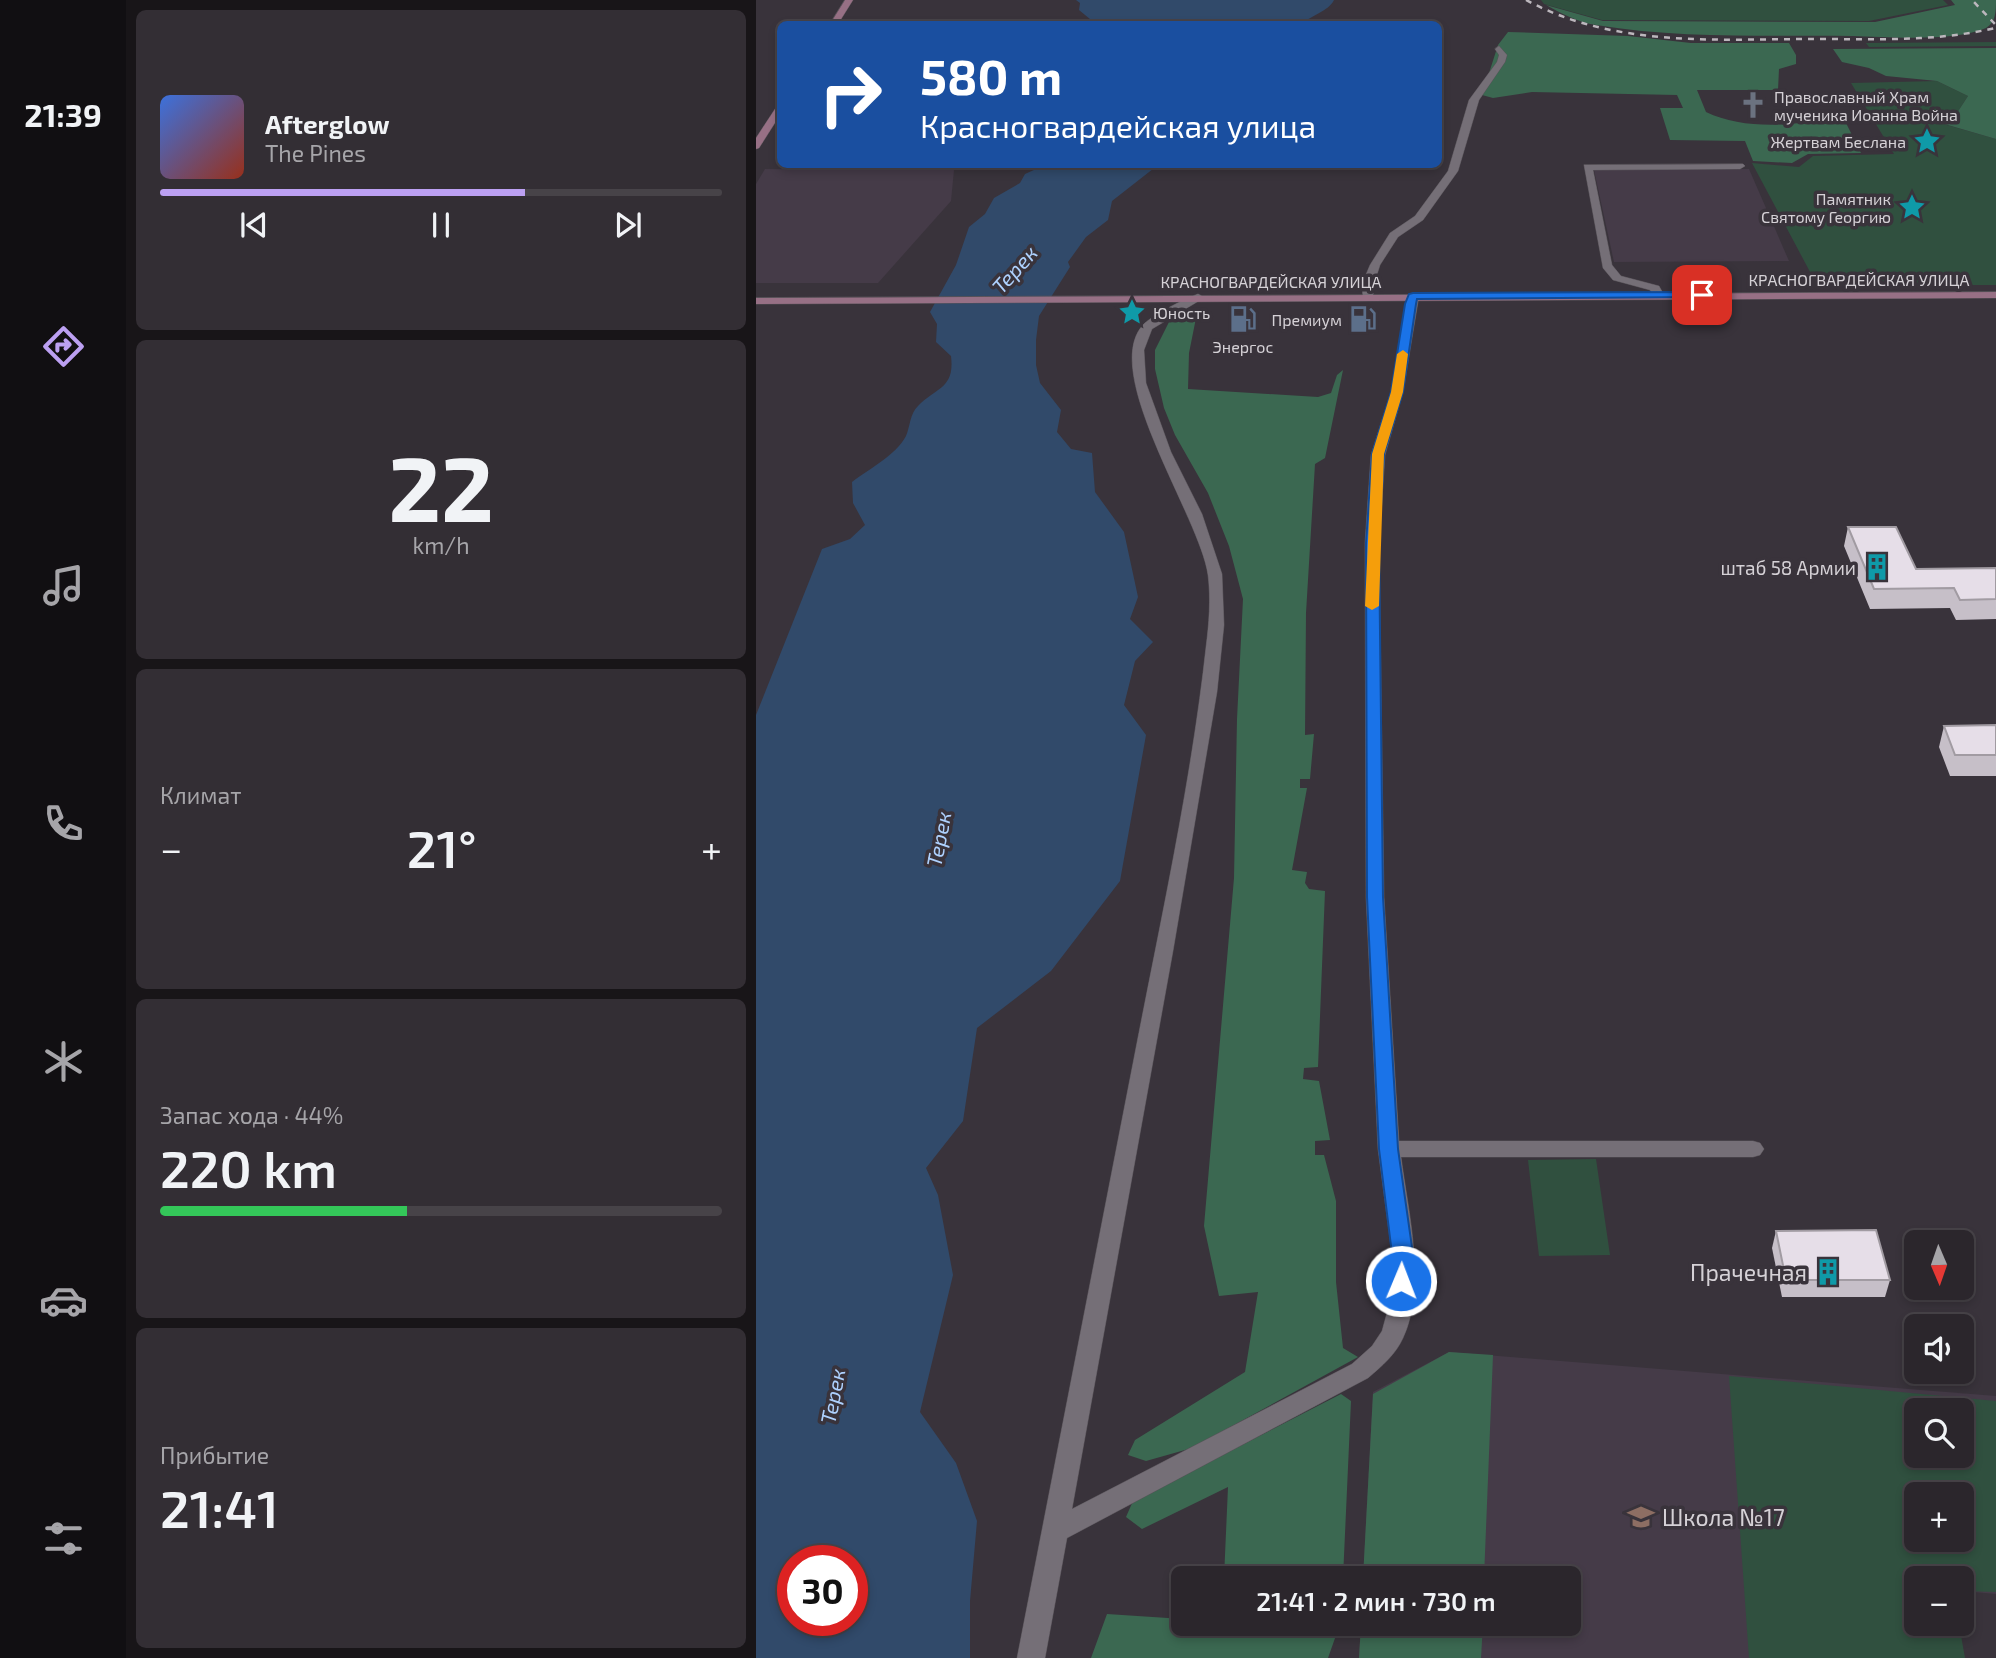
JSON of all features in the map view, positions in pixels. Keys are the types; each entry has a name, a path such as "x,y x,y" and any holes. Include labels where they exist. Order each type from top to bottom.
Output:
{"main road":[{"path":"836,21 849,0"},
{"path":"756,146 777,112"},
{"name":"КРАСНОГВАРДЕЙСКАЯ УЛИЦА","path":"756,300 1996,295"}],"street":[{"path":"1367,296 1367,284 1375,265 1394,235 1419,218 1453,171 1474,100 1502,62 1500,49"},
{"path":"1658,295 1655,288 1617,278 1607,266 1587,167 1740,166"},
{"path":"1054,1531 1360,1371 1380,1353 1393,1335 1401,1295 1402,1254 1389,1149 1375,897 1372,543 1378,454 1397,392 1413,296"},
{"path":"1031,1658 1164,951 1209,692 1216,625 1215,574 1195,514 1164,452 1140,383 1138,351 1147,327 1198,297"},
{"path":"1389,1149 1752,1149"}],"shaded area":[{"path":"765,169 954,170 951,201 878,283 756,283 756,184"},
{"path":"1749,169 1789,261 1614,262 1594,170"},
{"name":"Школа №17","path":"1449,1352 1996,1396 1996,1594 1974,1592 1974,1566 1904,1566 1904,1636 1933,1636 1964,1658 1359,1658 1360,1636 1581,1636 1581,1566 1364,1566 1373,1392"}],"green space":[{"path":"1541,0 1943,0 1948,5 1869,21 1602,20 1544,4"},
{"path":"1951,0 1996,0 1994,19 1986,28 1939,37 1692,34 1596,25 1570,17 1546,5 1603,21 1875,22 1955,5"},
{"path":"1508,32 1628,36 1691,43 1789,43 1796,55 1796,64 1779,69 1778,90 1697,90 1706,112 1738,122 1773,125 1809,122 1842,115 1861,153 1808,154 1792,163 1753,161 1745,141 1670,140 1660,108 1683,108 1677,95 1532,92 1493,98 1482,95 1498,45"},
{"path":"1996,42 1996,46 1869,47 1866,43"},
{"path":"1996,48 1996,139 1934,121 1957,113 1968,96 1937,81 1886,76 1869,68 1842,62 1833,49"},
{"path":"1937,81 1968,96 1957,113 1933,121 1996,139 1996,285 1817,285 1752,163 1799,167 1813,156 1894,154 1851,83"},
{"path":"1183,316 1196,318 1189,353 1188,389 1318,397 1331,393 1337,375 1343,370 1325,458 1315,464 1306,613 1305,735 1314,734 1310,779 1300,779 1300,788 1307,788 1292,870 1307,872 1305,883 1309,889 1325,891 1318,1067 1304,1068 1303,1079 1319,1081 1330,1140 1315,1141 1315,1155 1324,1155 1336,1201 1336,1282 1343,1348 1358,1357 1192,1448 1146,1461 1128,1455 1135,1440 1245,1372 1258,1292 1219,1296 1204,1226 1234,878 1237,719 1243,599 1229,546 1208,493 1175,435 1164,408 1155,369 1155,350 1170,320"},
{"path":"1596,1159 1610,1255 1539,1256 1528,1160"},
{"path":"1449,1352 1493,1355 1484,1566 1364,1566 1373,1394"},
{"path":"1729,1376 1964,1398 1904,1398 1904,1468 1974,1468 1974,1399 1996,1401 1996,1592 1974,1591 1974,1566 1904,1566 1904,1636 1961,1636 1965,1658 1749,1658"},
{"path":"1341,1394 1351,1401 1344,1566 1225,1566 1228,1487 1142,1529 1126,1517 1133,1501"},
{"path":"1107,1614 1171,1618 1171,1636 1336,1636 1328,1658 1091,1658"},
{"path":"1360,1636 1482,1636 1481,1658 1359,1658"}],"water":[{"path":"1076,0 1334,0 1307,21 1092,21 1079,10 1080,3"},
{"name":"Терек","path":"1038,168 1154,168 1112,201 1108,220 1086,237 1068,262 1070,267 1039,316 1036,340 1036,365 1040,383 1061,410 1057,432 1071,449 1092,453 1095,492 1124,532 1138,597 1130,619 1153,642 1135,661 1124,705 1146,735 1120,881 1051,971 977,1028 963,1121 926,1168 938,1195 953,1275 920,1412 956,1463 977,1521 970,1601 970,1658 756,1658 756,715 822,549 850,539 865,525 853,503 852,482 902,443 915,409 943,386 950,375 951,356 936,342 937,324 930,312 956,265 969,227 985,214 994,198 1020,183 1025,174"}],"building":[{"path":"1848,527 1896,527 1916,569 1996,568 1996,599 1960,600 1954,588 1874,589"},
{"path":"1996,725 1996,755 1955,755 1944,726"},
{"name":"Прачечная","path":"1876,1230 1890,1280 1786,1280 1776,1231"}],"railway":[{"path":"1526,0 1560,15 1630,33 1667,38 1740,40 1905,39 1950,36 1995,28 1995,24 1972,0"}],"slow traffic":[{"path":"1372,606 1372,543 1378,454 1397,392 1403,354"}],"place":[{"name":"Православный Храм мученика Иоанна Война","path":"1753,105"},
{"name":"Жертвам Беслана","path":"1927,141"},
{"name":"Памятник Святому Георгию","path":"1912,207"},
{"name":"Юность","path":"1132,312"},
{"name":"Энергос","path":"1243,319"},
{"name":"Премиум","path":"1363,319"},
{"name":"штаб 58 Армии","path":"1877,567"},
{"name":"Прачечная","path":"1828,1272"},
{"name":"Школа №17","path":"1641,1517"}],"route":[{"path":"1401,1281 1402,1254 1396,1188 1389,1149 1375,897 1372,543 1378,454 1397,392 1410,304 1413,296 1702,295"}]}
